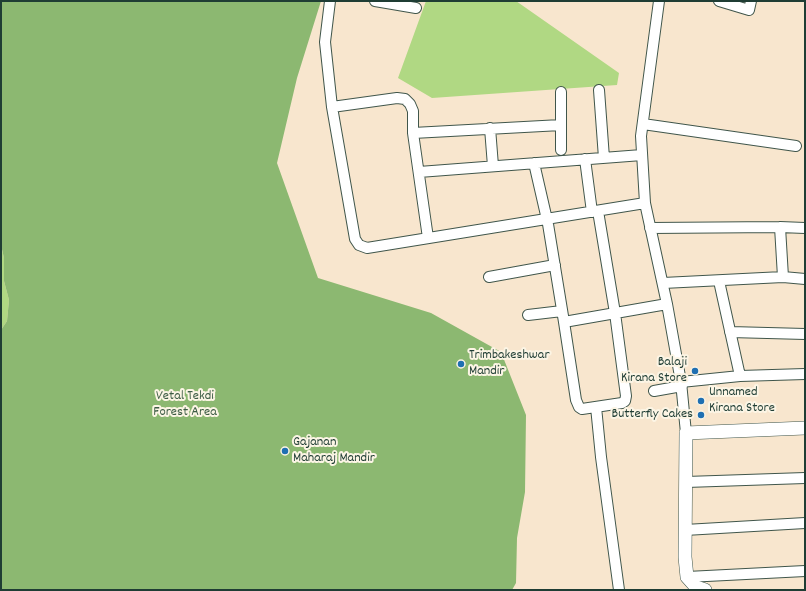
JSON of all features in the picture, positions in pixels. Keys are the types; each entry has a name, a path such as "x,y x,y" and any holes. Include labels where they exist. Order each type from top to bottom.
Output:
{"street":[{"path":"330,1 325,42 332,107 356,242 359,245 367,248 646,203"},
{"path":"375,1 406,4 416,8"},
{"path":"659,1 641,136 642,155 646,203 650,228 667,304 681,384 686,433 685,557 687,577 696,587 705,590"},
{"path":"719,1 750,10 752,1"},
{"path":"599,90 604,158"},
{"path":"561,92 561,150"},
{"path":"332,107 397,98 405,99 410,104 428,238"},
{"path":"414,133 561,124"},
{"path":"643,124 796,146"},
{"path":"490,128 493,166"},
{"path":"419,172 642,155"},
{"path":"534,163 547,218 576,400 579,407 582,409 622,403 625,401 626,396 615,313 585,159"},
{"path":"780,227 783,277"},
{"path":"650,228 805,228"},
{"path":"489,277 555,265"},
{"path":"662,283 783,277 805,279"},
{"path":"719,281 740,376"},
{"path":"564,322 667,304"},
{"path":"528,316 562,311"},
{"path":"730,332 805,334"},
{"path":"654,391 681,384 740,376 805,374"},
{"path":"596,407 601,457 619,590"},
{"path":"686,433 805,428"},
{"path":"686,482 805,478"},
{"path":"685,530 805,523"},
{"path":"687,577 805,571"}],"green space":[{"name":"Vetal Tekdi Forest Area","path":"1,1 321,1 297,78 277,163 318,278 431,313 501,352 526,415 525,492 517,538 516,583 512,590 1,590 1,330 7,321 9,300 4,281 4,258 1,245"},
{"path":"426,1 516,1 619,73 617,85 432,98 398,78"},
{"path":"1,245 4,258 4,281 9,300 7,321 1,330"}],"place":[{"name":"Trimbakeshwar Mandir","path":"461,364"},
{"name":"Balaji Kirana Store","path":"695,371"},
{"name":"Unnamed Kirana Store","path":"701,401"},
{"name":"Butterfly Cakes","path":"701,415"},
{"name":"Gajanan Maharaj Mandir","path":"285,451"}]}
